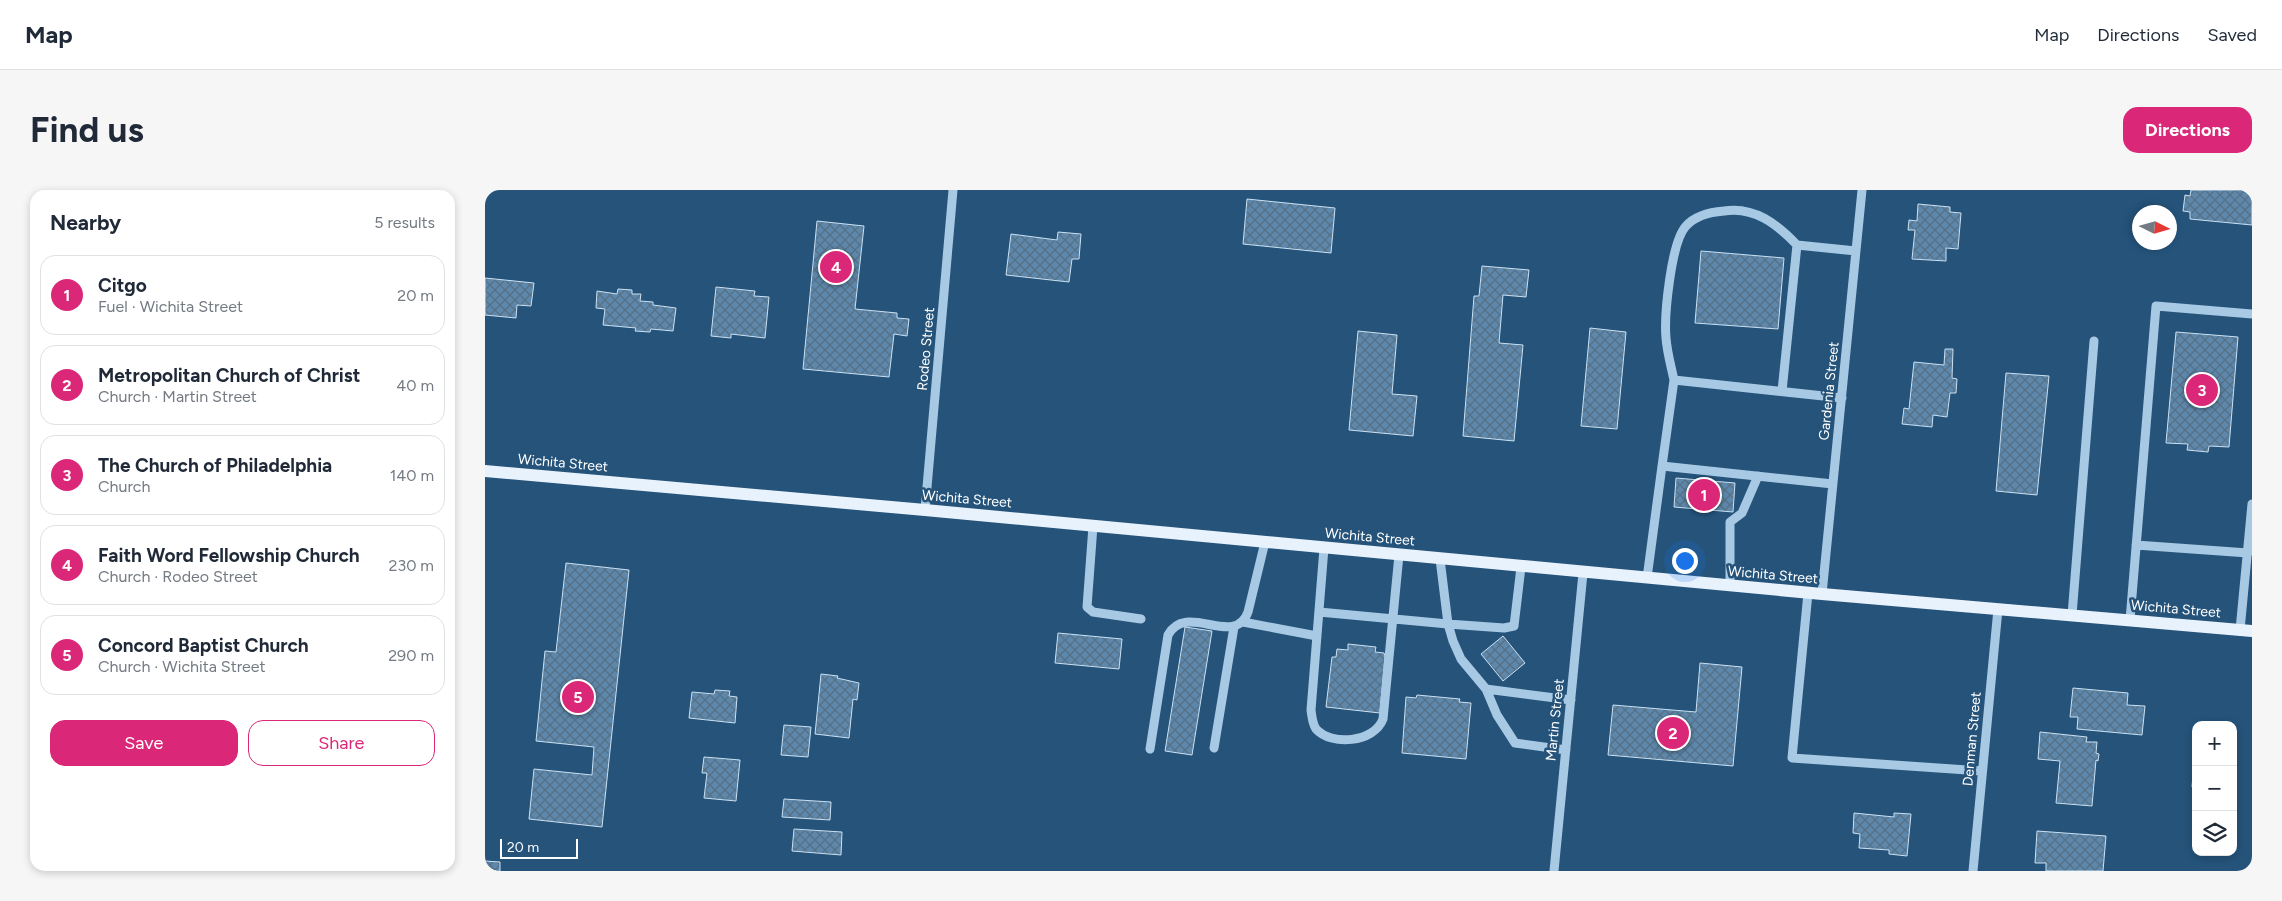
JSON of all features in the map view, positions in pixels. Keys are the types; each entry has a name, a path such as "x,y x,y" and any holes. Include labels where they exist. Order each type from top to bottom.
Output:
{"main road":[{"name":"Wichita Street","path":"485,472 925,510 1583,573 2246,631"}],"street":[{"name":"Rodeo Street","path":"925,510 953,190"},
{"name":"Gardenia Street","path":"1821,594 1863,190"},
{"path":"1647,578 1674,380 1666,338 1669,282 1675,249 1685,226 1707,213 1736,209 1757,215 1778,226 1797,245 1856,250"},
{"path":"1782,391 1797,245"},
{"path":"2130,620 2156,306 2252,314"},
{"path":"2072,615 2094,341"},
{"path":"1674,380 1842,398"},
{"path":"1662,466 1833,484"},
{"path":"1730,586 1730,522 1743,513 1758,476"},
{"path":"2246,631 2248,553 2252,504"},
{"path":"1093,526 1087,607 1093,612 1141,619"},
{"path":"1150,749 1165,648 1172,628 1177,624 1185,622 1234,627 1243,622 1249,612 1265,542"},
{"path":"2136,545 2248,553"},
{"path":"1324,548 1311,710 1312,721 1316,728 1330,737 1363,738 1377,730 1383,719 1399,555"},
{"path":"1440,559 1448,624 1461,659 1486,689 1497,715 1515,743 1566,750"},
{"path":"1319,612 1448,624 1504,628 1514,626 1521,567"},
{"name":"Martin Street","path":"1554,871 1583,573"},
{"path":"1808,593 1792,758 1983,771"},
{"name":"Denman Street","path":"1973,871 1997,609"},
{"path":"1243,622 1317,636"},
{"path":"1214,748 1234,627"},
{"path":"1486,689 1571,700"}],"building":[{"path":"2191,190 2252,190 2252,225 2190,219 2190,212 2183,211 2185,195 2190,196"},
{"path":"1247,199 1335,208 1331,253 1243,244"},
{"path":"1918,204 1950,207 1950,212 1961,213 1958,249 1946,248 1946,261 1912,259 1915,230 1908,230 1909,220 1917,221"},
{"path":"817,221 864,226 855,309 897,313 897,318 909,319 907,336 894,334 889,377 803,369"},
{"path":"1058,232 1081,234 1079,259 1072,259 1069,282 1006,275 1011,234 1057,240"},
{"path":"1701,251 1784,258 1778,329 1695,323"},
{"path":"1482,266 1529,270 1526,297 1503,295 1499,343 1523,345 1514,441 1463,436 1474,296 1479,296"},
{"path":"485,278 534,283 531,306 517,305 516,318 485,315"},
{"path":"716,287 755,291 754,296 769,297 765,338 731,334 731,338 711,336"},
{"path":"618,289 632,290 632,294 641,294 640,301 676,308 673,331 651,329 650,332 635,331 636,328 603,325 605,309 596,308 597,291 617,294"},
{"path":"1590,328 1626,332 1617,429 1581,426"},
{"path":"1358,331 1397,335 1392,394 1417,396 1413,436 1349,430"},
{"path":"2176,332 2238,337 2229,447 2209,446 2208,452 2187,450 2188,444 2166,443"},
{"path":"1945,349 1953,349 1952,378 1957,379 1956,393 1950,393 1947,417 1933,415 1932,427 1902,424 1904,408 1909,409 1914,362 1944,365"},
{"path":"2006,373 2049,376 2037,495 1996,491"},
{"path":"1676,478 1735,483 1733,512 1674,507"},
{"path":"566,563 629,570 602,827 529,819 534,769 592,775 594,747 536,741 545,651 556,652"},
{"path":"1185,627 1212,631 1192,755 1165,751"},
{"path":"1058,633 1122,639 1119,669 1055,663"},
{"path":"1503,636 1525,663 1503,681 1481,654"},
{"path":"1348,644 1376,647 1375,652 1384,653 1380,713 1326,707 1332,657 1336,657 1337,649 1348,650"},
{"path":"1700,663 1742,667 1733,766 1608,755 1613,705 1696,712"},
{"path":"821,674 838,676 837,678 859,683 857,700 853,699 849,738 815,734"},
{"path":"2073,688 2128,693 2127,705 2145,706 2142,735 2077,729 2078,717 2070,717"},
{"path":"715,690 730,691 729,696 737,697 735,723 689,718 692,692 714,694"},
{"path":"1417,695 1460,699 1459,702 1471,703 1466,759 1402,753 1406,697 1416,698"},
{"path":"784,725 811,727 808,757 781,755"},
{"path":"2040,732 2087,737 2086,742 2097,742 2096,753 2099,754 2098,761 2096,760 2092,806 2056,803 2060,761 2038,759"},
{"path":"704,757 740,760 736,801 704,798 707,773 702,773"},
{"path":"784,799 831,802 830,820 782,817"},
{"path":"1854,813 1894,817 1894,813 1911,814 1907,856 1889,854 1889,850 1859,848 1860,834 1853,833"},
{"path":"794,829 842,832 841,855 792,851"},
{"path":"2037,831 2106,836 2103,871 2046,871 2046,863 2035,863"},
{"path":"485,861 500,862 500,871 485,871"}],"place":[{"name":"Faith Word Fellowship Church","path":"836,267"},
{"name":"The Church of Philadelphia","path":"2202,390"},
{"name":"Citgo","path":"1704,495"},
{"name":"Concord Baptist Church","path":"578,697"},
{"name":"Metropolitan Church of Christ","path":"1673,733"}]}
